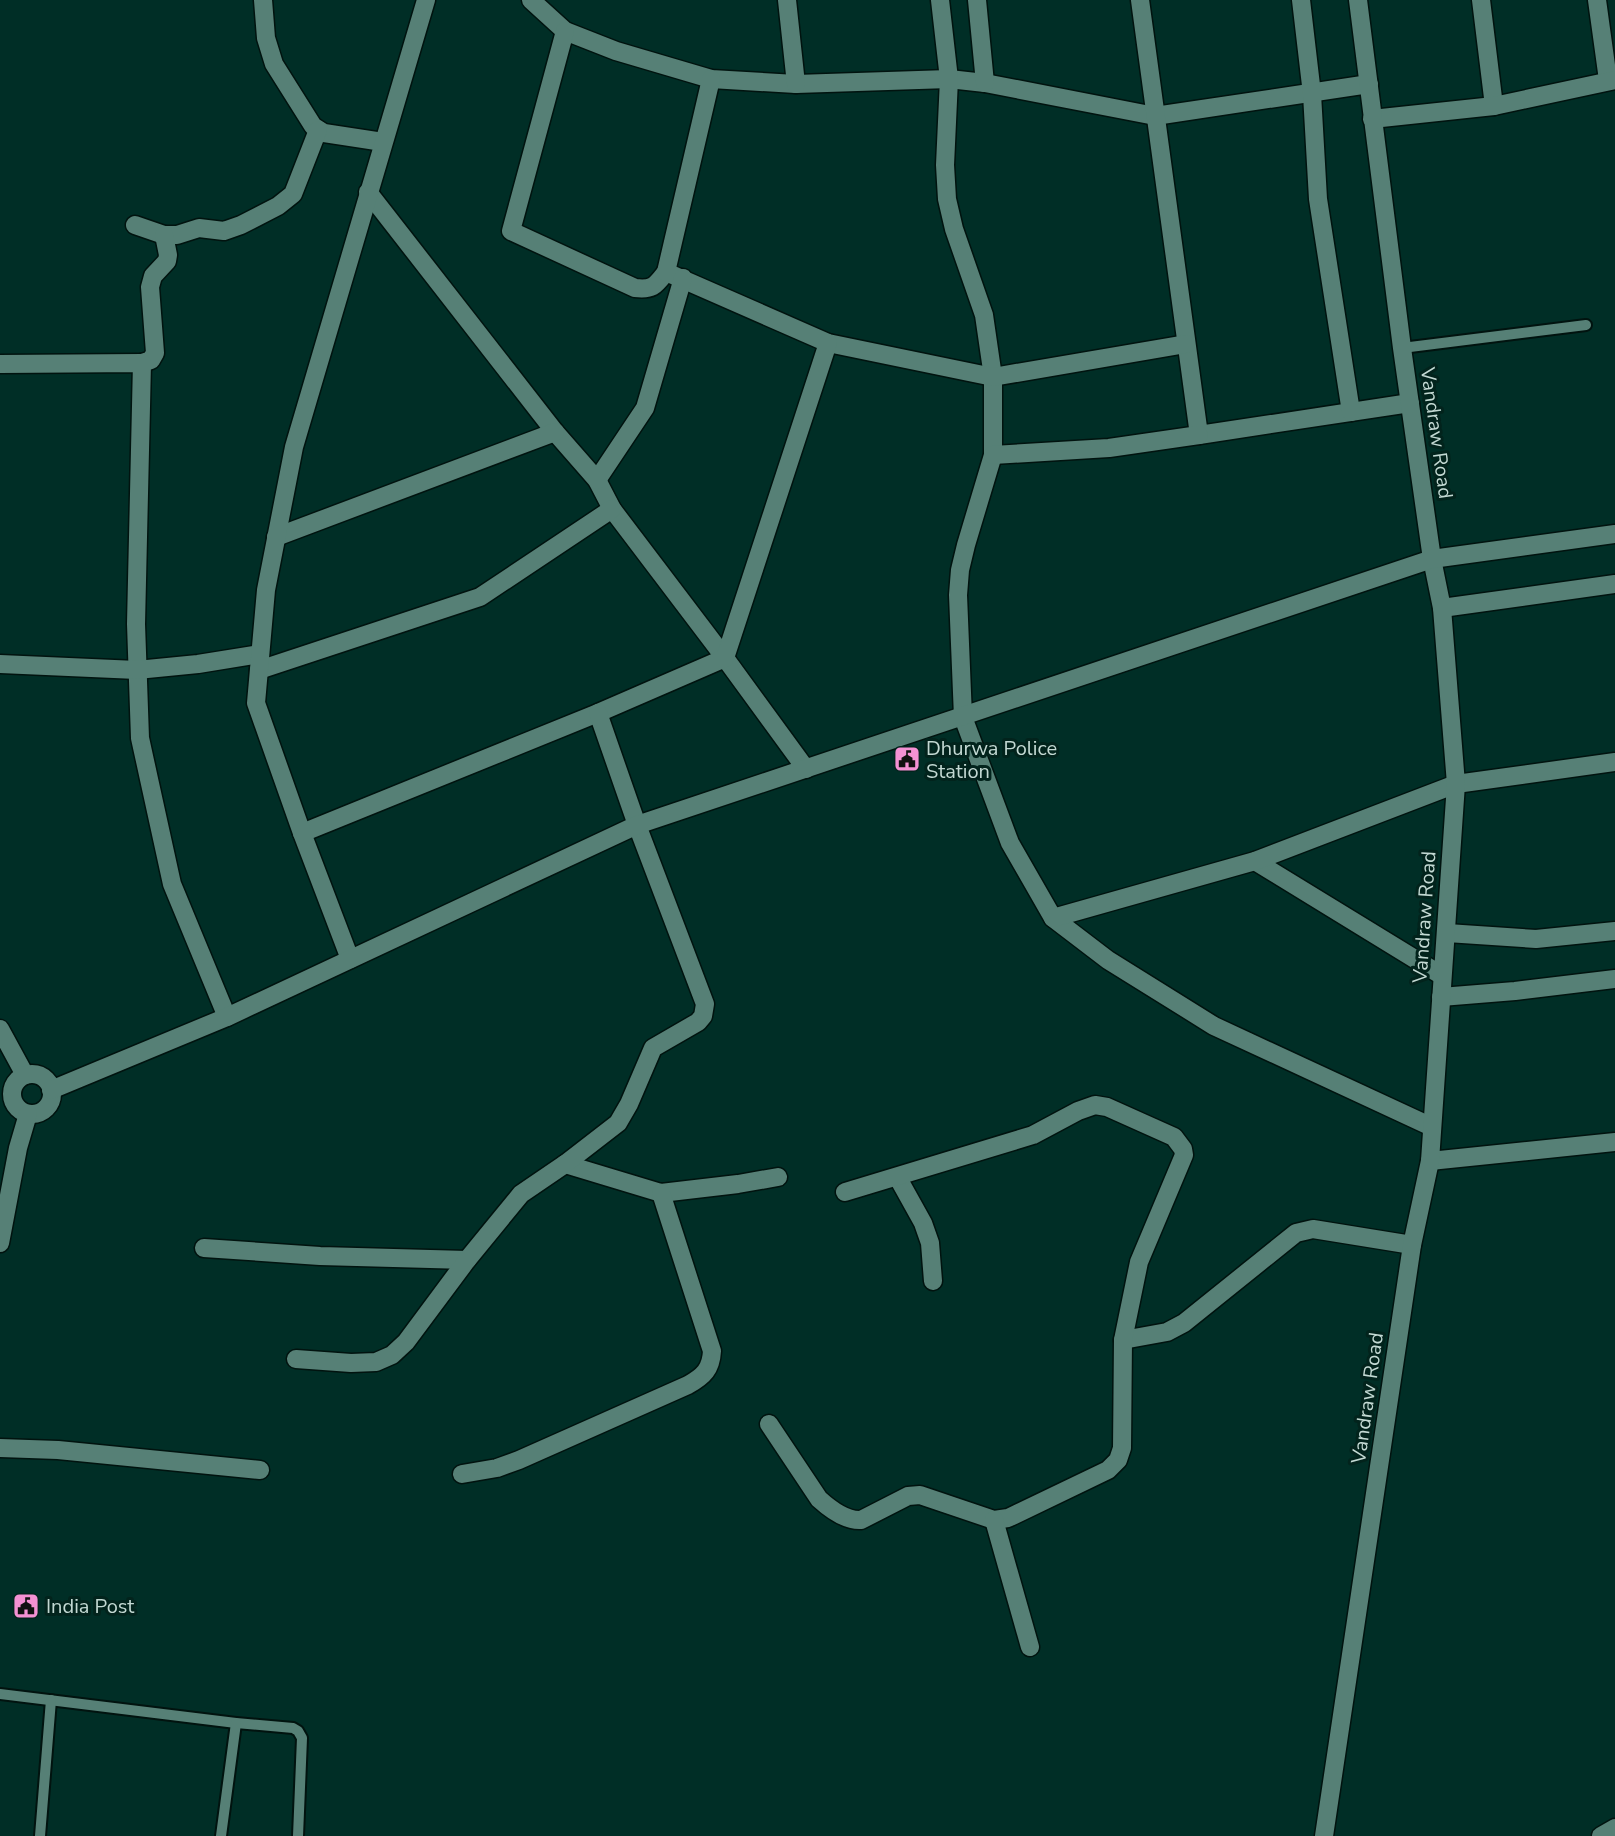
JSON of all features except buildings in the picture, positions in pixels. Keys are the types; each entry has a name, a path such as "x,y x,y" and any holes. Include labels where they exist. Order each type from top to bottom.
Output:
{"street":[{"path":"263,0 266,38 274,64 308,120 318,130 383,142"},
{"path":"350,959 256,703 259,662 266,590 294,447 426,0"},
{"path":"531,0 565,31 616,51 711,79 796,84 949,79 985,83 1155,116 1369,84"},
{"path":"787,0 796,84"},
{"path":"940,0 949,79 945,165 947,199 954,229 984,315 993,377 993,455 960,570 958,596 963,717 1010,843 1053,918 1108,960 1214,1026 1432,1127"},
{"path":"977,0 985,83"},
{"path":"1140,0 1199,435"},
{"path":"1301,0 1312,94 1318,199 1351,412"},
{"name":"Vandraw Road","path":"1324,1836 1412,1245 1430,1161 1441,975 1447,933 1456,784 1442,608 1432,559 1402,348 1358,0"},
{"path":"1481,0 1494,106"},
{"path":"1372,119 1494,106 1611,80 1597,0"},
{"path":"565,31 511,231 635,288 647,290 675,275"},
{"path":"597,480 645,408 675,275 711,79"},
{"path":"135,225 164,235 177,235 199,228 224,231 232,229 287,200 293,194 318,130"},
{"path":"368,192 555,432 597,480 612,509 806,769"},
{"path":"0,364 141,363 151,360 155,353 150,287 153,276 167,261 164,235"},
{"path":"675,275 828,343 993,377 1186,344"},
{"path":"302,833 598,713 725,658 828,343"},
{"path":"141,363 136,612 140,738 172,884 227,1017"},
{"path":"993,455 1108,448 1410,403"},
{"path":"276,537 555,432"},
{"path":"0,664 137,670 198,664 259,662 480,597 612,509"},
{"path":"51,1090 227,1017 637,825 1432,559 1615,534"},
{"path":"1442,608 1615,584"},
{"path":"296,1359 351,1364 376,1362 392,1355 406,1342 467,1260 521,1194 566,1164 618,1123 629,1104 653,1048 698,1022 704,1016 706,1009 598,713"},
{"path":"1053,918 1255,861 1456,784 1615,762"},
{"path":"1255,861 1441,975"},
{"path":"1447,933 1536,939 1615,931"},
{"path":"1441,997 1615,979"},
{"path":"0,1029 25,1075"},
{"path":"25,1075 38,1075 44,1078 51,1090 50,1103 46,1108 34,1114 28,1114 17,1108 12,1096 14,1084 25,1075"},
{"path":"769,1424 819,1499 847,1518 861,1520 908,1496 920,1495 994,1520 1008,1518 1108,1470 1118,1460 1122,1448 1123,1340 1139,1262 1184,1155 1183,1149 1174,1137 1107,1107 1095,1106 1033,1135 898,1178 845,1192"},
{"path":"0,1243 18,1148 28,1114"},
{"path":"1430,1161 1615,1142"},
{"path":"566,1164 661,1193 778,1177"},
{"path":"898,1178 930,1243 933,1281"},
{"path":"462,1474 497,1468 519,1460 688,1385 701,1378 709,1369 712,1351 661,1193"},
{"path":"1123,1340 1167,1332 1185,1323 1296,1233 1313,1229 1412,1245"},
{"path":"204,1248 320,1256 467,1260"},
{"path":"0,1448 58,1450 260,1470"},
{"path":"994,1520 1030,1647"},
{"path":"1601,1836 1615,1828"}],"lane":[{"path":"1402,348 1586,325"},
{"path":"0,1694 293,1728 302,1738 298,1836"},
{"path":"40,1836 51,1700"},
{"path":"221,1836 236,1723"}],"place":[{"name":"Dhurwa Police Station","path":"907,759"},
{"name":"India Post","path":"26,1606"}]}
